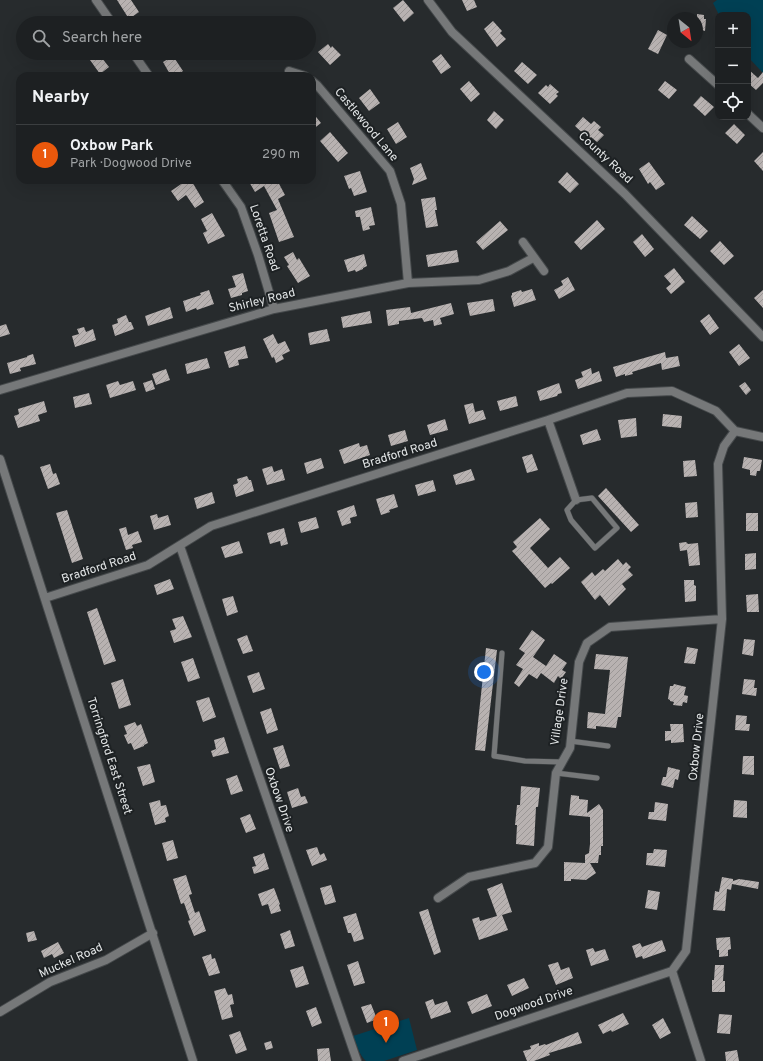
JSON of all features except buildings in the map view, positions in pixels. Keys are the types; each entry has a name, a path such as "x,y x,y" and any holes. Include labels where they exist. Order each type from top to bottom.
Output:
{"street":[{"path":"96,0 107,16"},
{"name":"County Road","path":"428,0 452,32 625,194 763,337"},
{"path":"689,59 717,84"},
{"path":"138,60 146,72"},
{"name":"Castlewood Lane","path":"316,84 390,171 401,204 408,283"},
{"path":"751,117 763,128"},
{"name":"Loretta Road","path":"225,184 241,207 258,255 274,308"},
{"path":"523,242 533,258 544,271"},
{"name":"Shirley Road","path":"0,390 274,308 408,283 479,280 509,271 533,258"},
{"name":"Bradford Road","path":"45,598 148,565 210,526 627,394 672,392 716,411 735,431"},
{"path":"548,420 576,500"},
{"path":"735,431 763,437"},
{"name":"Oxbow Drive","path":"672,971 686,951 722,619 718,464 724,446 735,431"},
{"name":"Torringford East Street","path":"0,459 3,481 45,598 193,1061"},
{"name":"Oxbow Drive","path":"180,546 357,1061"},
{"name":"Village Drive","path":"438,898 469,877 535,863 548,847 556,773 570,748 579,662 587,643 610,627 722,619"},
{"name":"Muckel Road","path":"0,1012 50,982 106,960 153,933"},
{"path":"672,971 701,1061"},
{"name":"Dogwood Drive","path":"403,1061 672,971"}],"lane":[{"path":"592,498 617,528 595,548 571,520 567,510 576,500 592,498"},
{"path":"502,653 494,756 525,761 562,762"},
{"path":"570,741 608,746"},
{"path":"556,773 597,778"}],"shaded area":[{"path":"717,0 763,0 763,73 751,60 751,12 718,12 713,3"},
{"path":"409,1018 417,1050 384,1061 366,1061 364,1059 353,1036"}],"place":[{"name":"Oxbow Park","path":"386,1043"}]}
